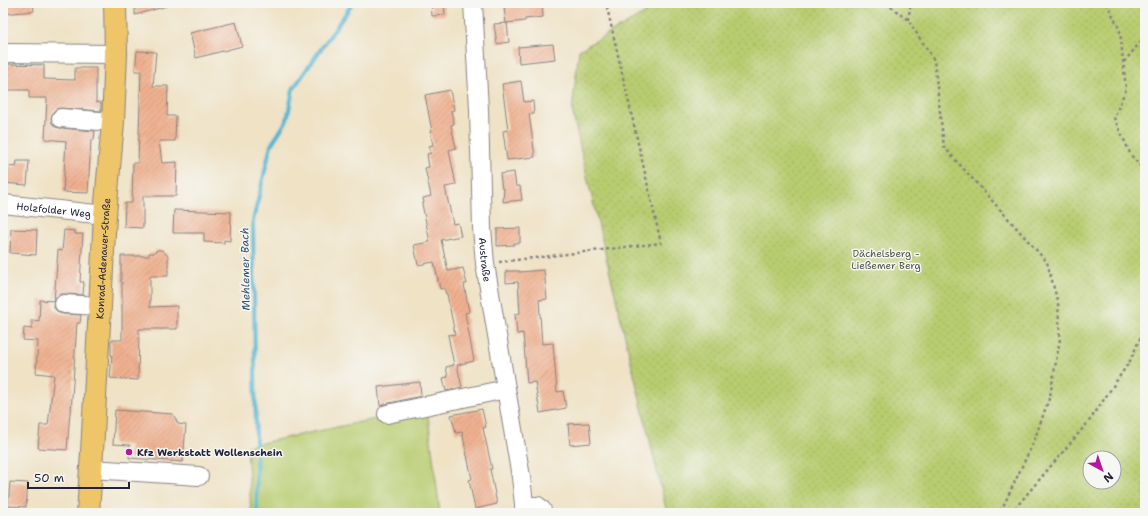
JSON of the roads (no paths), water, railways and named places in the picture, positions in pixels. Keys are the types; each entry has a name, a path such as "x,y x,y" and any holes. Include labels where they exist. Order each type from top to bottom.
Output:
{"main road":[{"name":"Konrad-Adenauer-Straße","path":"88,513 105,215 113,122 116,54 115,3"}],"street":[{"name":"Austraße","path":"473,3 479,109 482,228 485,264 521,477 525,509"},
{"path":"3,53 116,54"},
{"path":"61,118 113,122"},
{"name":"Holzfolder Weg","path":"3,204 105,215"},
{"path":"64,304 100,306"},
{"path":"387,414 506,389"},
{"path":"91,469 199,476"},
{"path":"525,509 538,506 542,510 542,513"}],"waterway":[{"name":"Mehlemer Bach","path":"257,513 253,221 271,145 287,120 293,89 353,3"}],"place":[{"name":"Kfz Werkstatt Wollenschein","path":"129,452"}],"park label":[{"name":"Dächelsberg - Ließemer Berg","path":"886,258"}]}
